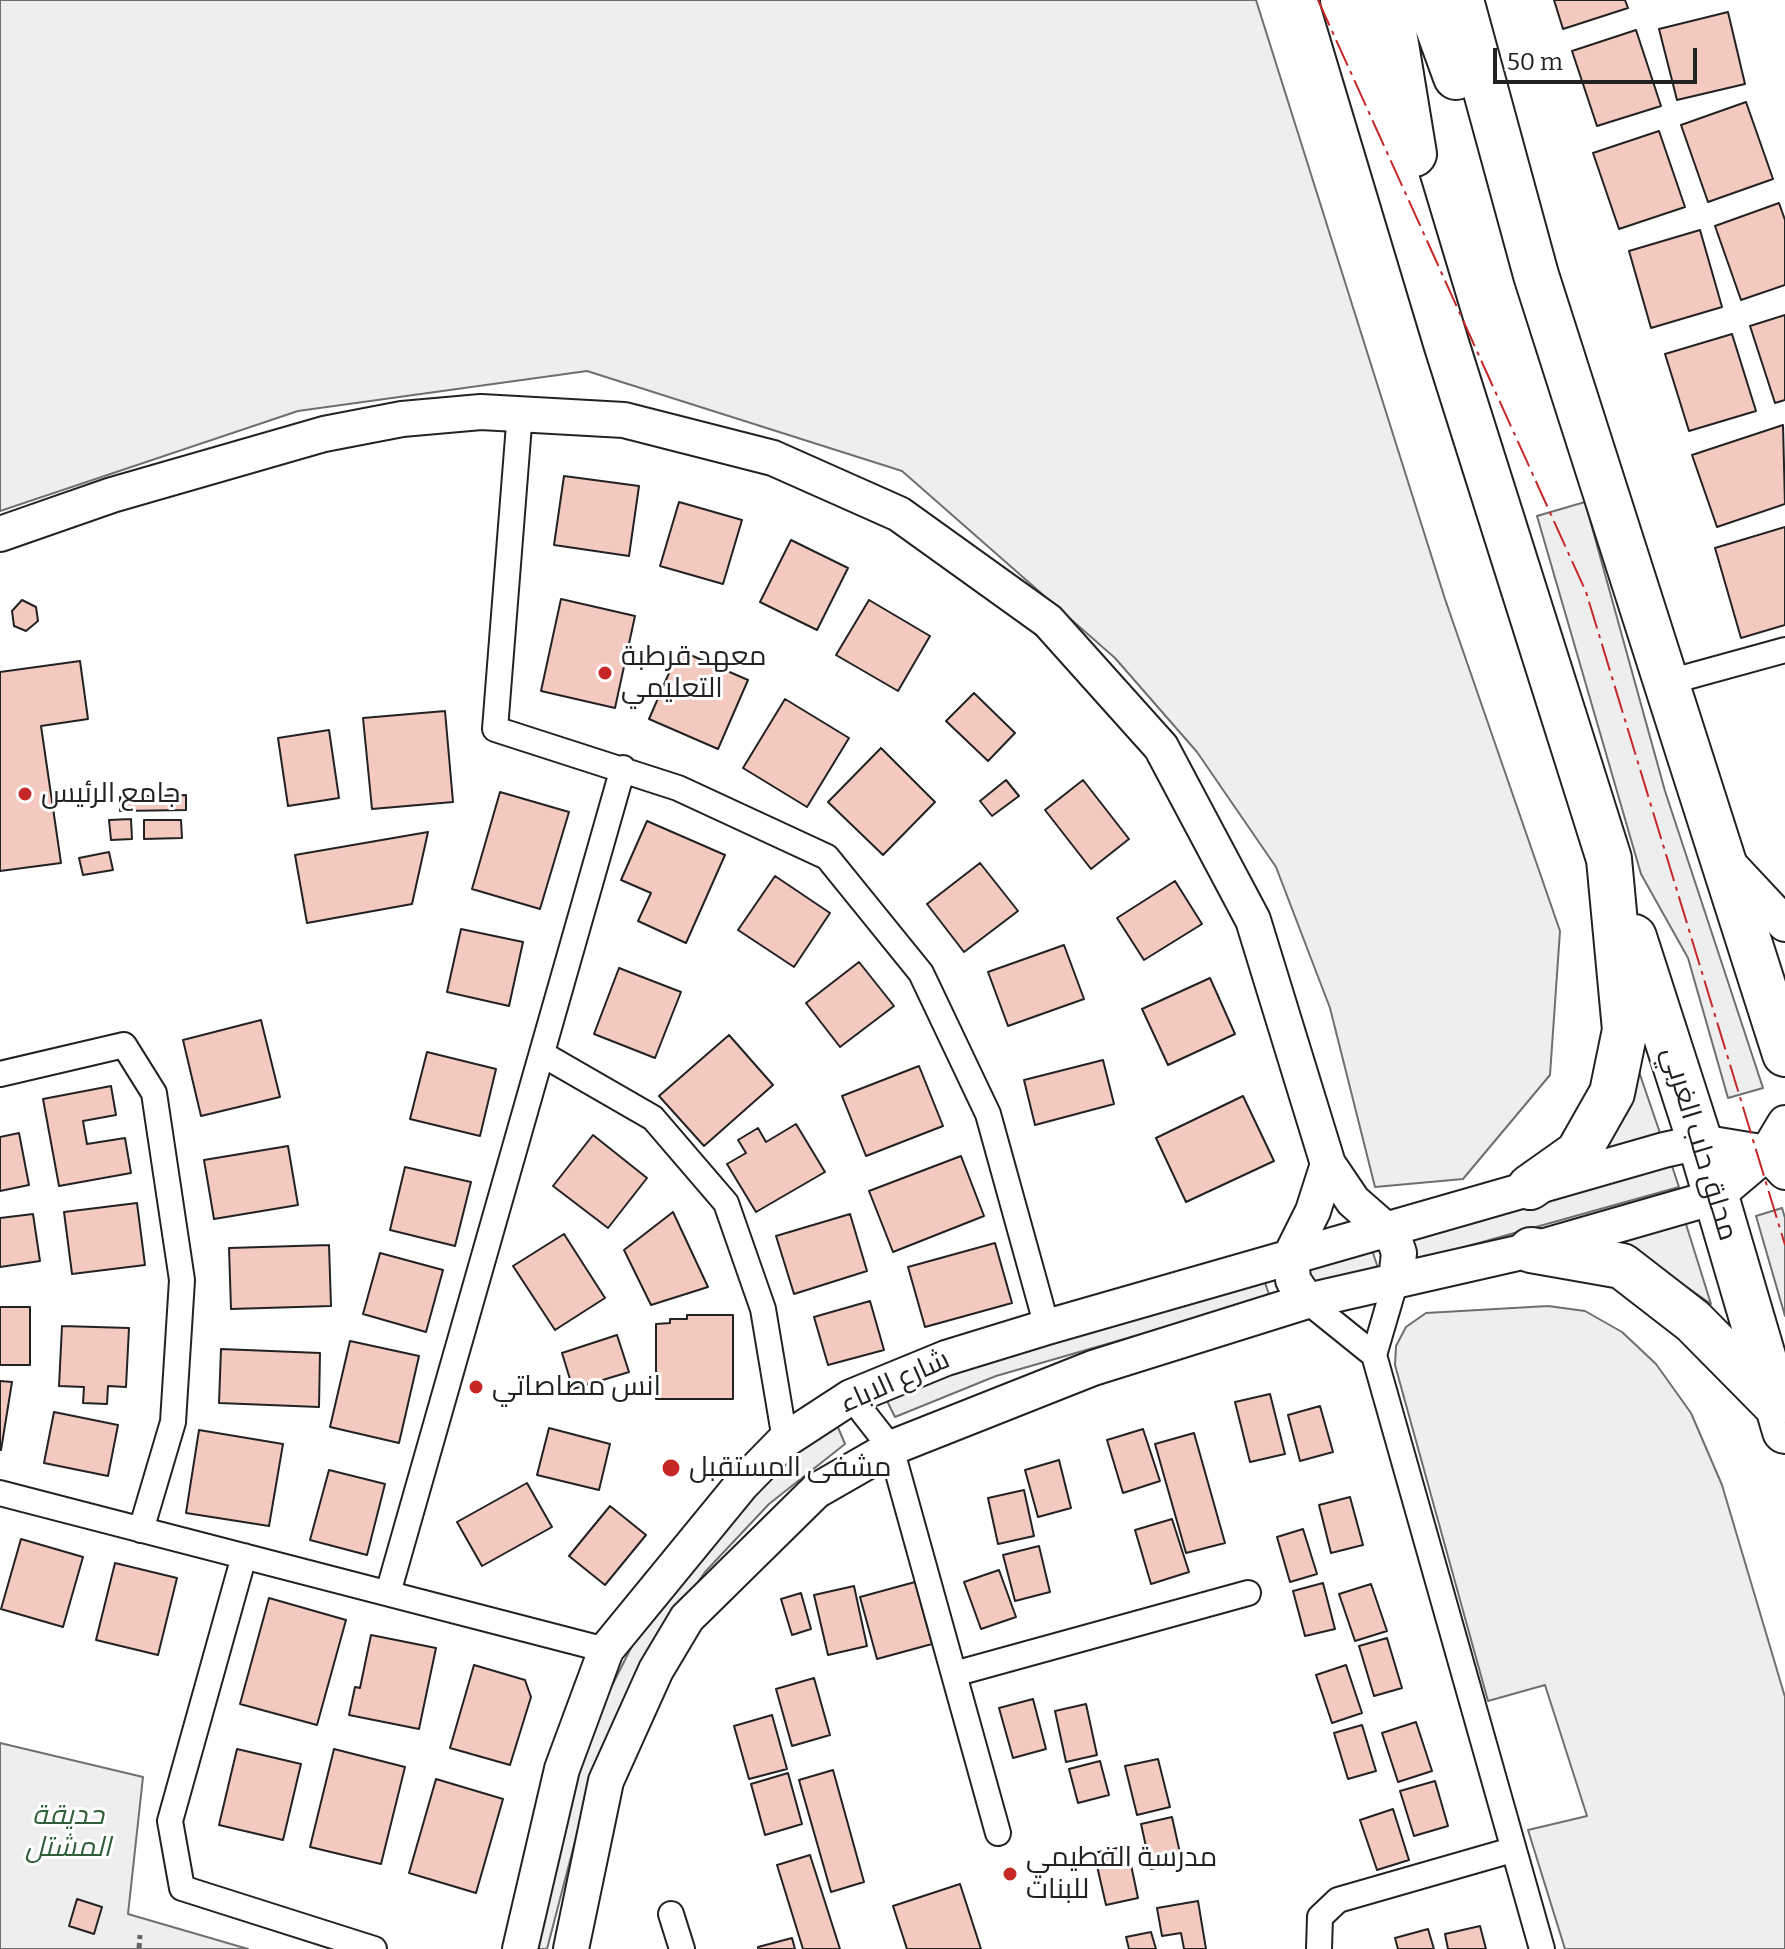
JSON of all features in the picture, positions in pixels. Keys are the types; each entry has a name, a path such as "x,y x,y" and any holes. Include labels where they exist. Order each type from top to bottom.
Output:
{"highway":[{"path":"1343,0 1446,343 1609,859 1625,1030 1612,1093 1578,1153 1530,1187"},
{"path":"1384,0 1395,38 1446,343"},
{"path":"1428,0 1536,275"},
{"path":"1461,0 1536,275 1785,1054"},
{"name":"محلق حلب الغربي","path":"1609,859 1700,1142 1782,1419"},
{"path":"1531,1250 1622,1266 1693,1321 1782,1419"}],"main road":[{"path":"0,534 112,495 324,434 441,414 520,412 624,420 773,458 899,514 1048,621 1161,747 1253,920 1328,1164 1353,1201 1387,1229 1399,1253 1396,1280"},
{"path":"1721,855 1785,924"},
{"path":"1715,1197 1776,1163 1785,1123"},
{"path":"1700,1142 1776,1163"},
{"name":"شارع الاباء","path":"520,1949 562,1769 606,1650 724,1505 785,1440 851,1397 946,1358 1291,1255 1700,1142"},
{"path":"1307,1301 1293,1280 1291,1255 1313,1211 1328,1164"},
{"name":"شارع الاباء","path":"571,1949 606,1781 656,1670 687,1618 816,1491 891,1448 1093,1368 1307,1301 1531,1250 1715,1197"}],"street":[{"path":"520,412 495,729 678,788 827,857 921,973 988,1114 1047,1327"},
{"path":"1665,683 1785,650"},
{"path":"388,1593 623,768"},
{"path":"0,1074 124,1045 154,1093 182,1280 173,1422 141,1530"},
{"path":"542,1054 653,1118 726,1203 763,1309 785,1440"},
{"path":"1396,1280 1374,1355 1542,1949"},
{"path":"1307,1301 1374,1355"},
{"path":"851,1397 891,1448 998,1833"},
{"path":"0,1493 606,1650"},
{"path":"244,1556 170,1821 182,1888 374,1949"},
{"path":"954,1674 1248,1593"},
{"path":"1319,1949 1320,1917 1338,1900 1512,1850"},
{"path":"671,1914 682,1949"}],"path":[{"path":"139,1949 140,1935"}],"green space":[{"path":"0,0 1256,0 1445,599 1560,931 1550,1075 1463,1179 1375,1187 1330,1008 1276,867 1197,752 1115,658 902,471 587,371 298,411 0,511"},
{"path":"1585,502 1665,791 1763,1088 1728,1098 1688,958 1641,874 1537,516"},
{"path":"1635,1060 1660,1133 1594,1153"},
{"path":"1671,1163 1679,1187 1418,1260 1409,1238"},
{"path":"1782,1208 1785,1218 1785,1316 1756,1216"},
{"path":"1685,1221 1711,1304 1621,1241"},
{"path":"1372,1250 1379,1271 1307,1293 1301,1270"},
{"path":"1264,1280 1270,1297 996,1376 895,1417 885,1397 991,1358"},
{"path":"1548,1306 1585,1311 1622,1332 1656,1364 1691,1413 1722,1485 1785,1697 1785,1949 1565,1949 1528,1830 1587,1816 1545,1685 1488,1701 1395,1365 1396,1346 1406,1327 1426,1313"},
{"path":"837,1425 845,1444 769,1504 705,1572 651,1650 592,1776 547,1949 527,1949 587,1735 635,1640 756,1489 797,1452"},
{"name":"حديقة المشتل","path":"0,1743 143,1777 128,1914 248,1949 0,1949"}],"building":[{"path":"1554,0 1625,0 1628,8 1563,29"},
{"path":"1728,12 1745,84 1677,100 1659,29"},
{"path":"1636,30 1661,106 1597,126 1572,51"},
{"path":"1746,102 1773,179 1708,202 1681,125"},
{"path":"1659,131 1685,207 1619,229 1593,153"},
{"path":"1779,203 1785,220 1785,285 1741,300 1715,226"},
{"path":"1700,230 1722,307 1651,328 1629,251"},
{"path":"1785,315 1785,400 1775,403 1750,326"},
{"path":"1732,334 1756,411 1689,431 1665,354"},
{"path":"1783,425 1785,504 1717,527 1692,455"},
{"path":"564,476 639,486 629,556 554,545"},
{"path":"679,502 742,520 723,584 660,566"},
{"path":"1785,527 1785,625 1741,638 1715,548"},
{"path":"791,540 848,568 817,630 760,602"},
{"path":"561,599 635,616 615,708 541,691"},
{"path":"22,600 36,607 38,621 26,631 14,626 12,611"},
{"path":"869,600 930,636 898,691 836,655"},
{"path":"679,650 748,680 718,749 649,719"},
{"name":"جامع الرئيس","path":"80,661 88,719 41,726 61,863 0,871 0,672"},
{"path":"974,693 1015,733 988,761 946,721"},
{"path":"785,699 849,738 807,807 743,768"},
{"path":"445,711 453,802 372,809 363,718"},
{"path":"329,730 339,798 288,806 278,738"},
{"path":"881,748 935,802 883,855 828,802"},
{"path":"1006,780 1019,796 992,816 980,801"},
{"path":"1083,780 1129,839 1091,869 1045,810"},
{"path":"500,792 569,812 540,909 472,889"},
{"path":"186,795 186,810 120,811 120,797"},
{"path":"131,819 132,839 111,840 109,820"},
{"path":"144,820 181,820 182,838 144,839"},
{"path":"647,821 725,855 686,943 638,921 651,893 621,880"},
{"path":"428,832 412,904 307,923 295,855"},
{"path":"109,852 113,870 83,875 79,858"},
{"path":"980,863 1018,911 964,952 927,904"},
{"path":"775,876 830,913 794,967 738,930"},
{"path":"1175,881 1202,924 1144,960 1117,918"},
{"path":"461,929 523,942 509,1006 447,992"},
{"path":"1064,945 1084,999 1008,1026 988,972"},
{"path":"859,962 894,1006 840,1047 806,1003"},
{"path":"619,968 681,992 655,1058 594,1034"},
{"path":"1210,978 1235,1034 1168,1065 1142,1009"},
{"path":"261,1020 280,1097 201,1116 183,1040"},
{"path":"729,1035 773,1085 704,1146 659,1096"},
{"path":"427,1052 496,1069 480,1136 410,1119"},
{"path":"1103,1060 1114,1104 1035,1125 1024,1080"},
{"path":"919,1066 943,1126 866,1156 842,1096"},
{"path":"111,1086 116,1115 83,1121 87,1144 125,1138 131,1173 59,1186 43,1099"},
{"path":"1243,1096 1274,1161 1186,1202 1156,1138"},
{"path":"796,1124 825,1172 756,1212 727,1164 746,1153 738,1140 758,1128 766,1142"},
{"path":"19,1133 29,1185 0,1191 0,1137"},
{"path":"593,1135 647,1178 608,1228 553,1186"},
{"path":"288,1146 298,1205 214,1219 204,1160"},
{"path":"961,1156 984,1216 893,1252 869,1191"},
{"path":"405,1167 471,1182 455,1246 390,1230"},
{"path":"137,1203 145,1265 72,1274 64,1212"},
{"path":"673,1212 708,1287 651,1305 624,1250"},
{"path":"33,1214 40,1261 0,1267 0,1218"},
{"path":"850,1214 867,1271 794,1294 776,1236"},
{"path":"564,1234 605,1298 555,1330 513,1266"},
{"path":"995,1243 1012,1303 925,1327 908,1267"},
{"path":"329,1245 331,1306 231,1309 229,1248"},
{"path":"380,1253 443,1270 426,1332 363,1314"},
{"path":"870,1301 884,1350 828,1365 814,1317"},
{"path":"0,1307 30,1307 30,1365 0,1365"},
{"path":"687,1315 733,1315 733,1399 656,1399 656,1324 670,1323 670,1319 687,1319"},
{"path":"62,1326 129,1328 126,1387 108,1386 107,1404 83,1403 84,1387 59,1386"},
{"path":"617,1335 629,1372 573,1389 562,1353"},
{"path":"350,1341 419,1356 399,1443 330,1427"},
{"path":"221,1349 320,1353 319,1407 219,1403"},
{"path":"0,1381 12,1382 1,1450 0,1450"},
{"path":"1270,1394 1285,1454 1250,1462 1235,1402"},
{"path":"1320,1406 1333,1452 1300,1461 1288,1415"},
{"path":"54,1412 118,1425 108,1476 44,1463"},
{"path":"549,1428 610,1444 599,1490 537,1475"},
{"path":"1143,1429 1160,1481 1123,1493 1107,1440"},
{"path":"199,1430 283,1444 269,1526 186,1513"},
{"path":"1194,1433 1225,1543 1186,1553 1155,1444"},
{"path":"1059,1460 1071,1508 1038,1517 1025,1470"},
{"path":"329,1470 385,1484 367,1555 310,1540"},
{"path":"527,1483 552,1527 482,1566 457,1522"},
{"path":"1024,1490 1034,1536 998,1544 988,1498"},
{"path":"1350,1497 1363,1545 1331,1553 1319,1505"},
{"path":"610,1506 646,1535 605,1585 569,1556"},
{"path":"1172,1519 1189,1572 1151,1584 1135,1530"},
{"path":"1303,1529 1317,1574 1290,1582 1277,1537"},
{"path":"21,1539 83,1557 63,1627 1,1609"},
{"path":"1039,1546 1050,1592 1015,1601 1003,1555"},
{"path":"115,1563 177,1578 158,1655 96,1640"},
{"path":"999,1570 1016,1617 981,1629 964,1582"},
{"path":"915,1582 932,1644 877,1659 860,1597"},
{"path":"1323,1583 1335,1629 1305,1636 1293,1591"},
{"path":"1371,1584 1387,1631 1355,1641 1339,1594"},
{"path":"854,1586 867,1646 828,1655 814,1595"},
{"path":"801,1593 811,1629 792,1635 781,1599"},
{"path":"269,1598 346,1620 317,1725 240,1704"},
{"path":"371,1635 436,1648 419,1729 349,1715 355,1687 360,1688"},
{"path":"1387,1638 1402,1688 1374,1696 1359,1646"},
{"path":"474,1665 525,1680 531,1697 510,1765 450,1748"},
{"path":"1346,1665 1362,1713 1332,1723 1316,1675"},
{"path":"814,1678 830,1735 792,1746 776,1689"},
{"path":"1033,1699 1046,1749 1013,1758 999,1708"},
{"path":"1086,1704 1097,1755 1066,1762 1055,1711"},
{"path":"772,1715 787,1769 749,1779 734,1726"},
{"path":"1416,1722 1432,1771 1398,1782 1382,1733"},
{"path":"1362,1725 1376,1771 1348,1779 1334,1733"},
{"path":"237,1749 301,1764 283,1840 219,1825"},
{"path":"334,1749 405,1767 381,1864 310,1847"},
{"path":"1158,1759 1170,1807 1137,1815 1125,1766"},
{"path":"1100,1761 1109,1795 1078,1803 1069,1769"},
{"path":"833,1770 864,1882 831,1892 799,1780"},
{"path":"788,1773 802,1824 765,1835 751,1784"},
{"path":"436,1779 503,1799 476,1893 409,1873"},
{"path":"1435,1781 1448,1826 1414,1836 1400,1791"},
{"path":"1393,1809 1409,1860 1377,1870 1360,1820"},
{"path":"1172,1817 1182,1862 1151,1869 1141,1824"},
{"path":"1127,1846 1138,1898 1106,1905 1094,1853"},
{"path":"810,1855 840,1949 803,1949 777,1865"},
{"path":"960,1884 981,1949 907,1949 893,1906"},
{"path":"77,1899 102,1907 94,1934 69,1926"},
{"path":"1198,1901 1206,1949 1184,1949 1181,1933 1162,1936 1157,1908"},
{"path":"1480,1926 1486,1949 1448,1949 1445,1934"},
{"path":"1428,1929 1434,1949 1398,1949 1395,1938"},
{"path":"1151,1932 1156,1949 1129,1949 1126,1937"},
{"path":"792,1938 795,1949 758,1949 758,1947"}],"power":[{"path":"1318,0 1586,592 1785,1245"}],"place":[{"name":"معهد قرطبة التعليمي","path":"605,673"},
{"name":"جامع الرئيس","path":"25,794"},
{"name":"انس مصاصاتي","path":"476,1387"},
{"name":"مشفى المستقبل","path":"671,1468"},
{"name":"مدرسة الفطيمي للبنات","path":"1010,1874"}]}
